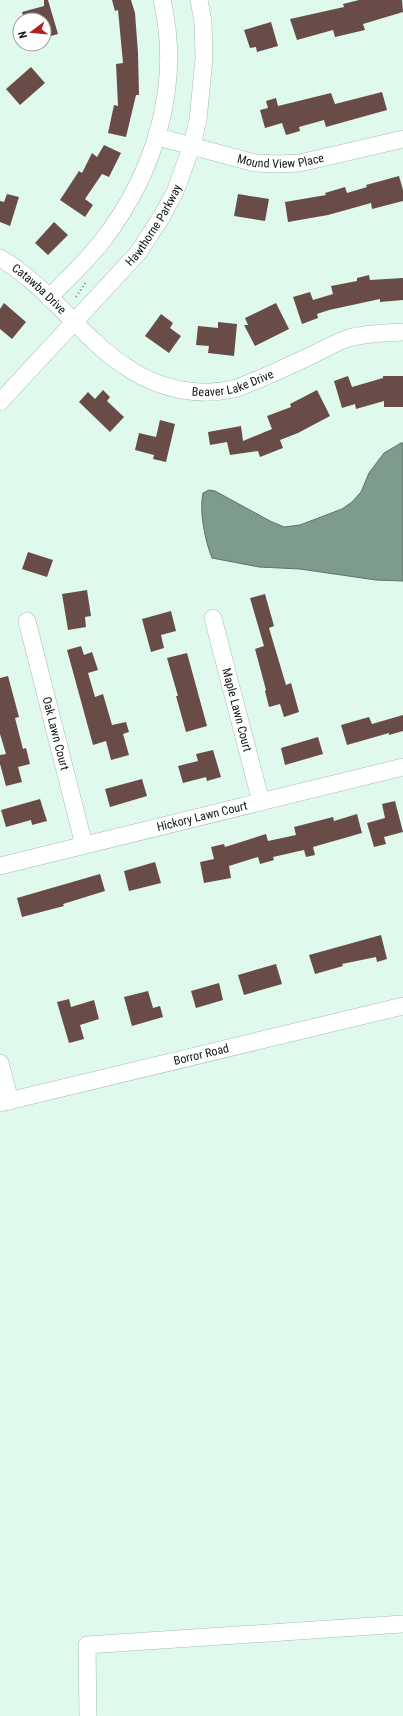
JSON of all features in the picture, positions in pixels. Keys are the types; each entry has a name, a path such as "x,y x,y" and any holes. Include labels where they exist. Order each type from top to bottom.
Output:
{"street":[{"path":"49,298 102,242 115,224 137,189 158,137 168,73 168,40 162,0"},
{"name":"Hawthorne Parkway","path":"0,402 138,253 162,216 175,192 192,145 198,120 204,58 202,1"},
{"name":"Mound View Place","path":"158,137 255,163 279,164 300,163 403,139"},
{"name":"Catawba Drive","path":"0,258 14,268 75,322"},
{"name":"Beaver Lake Drive","path":"75,322 103,350 146,380 189,391 211,392 240,387 349,338 374,334 403,332"},
{"name":"Maple Lawn Court","path":"213,618 261,802"},
{"name":"Oak Lawn Court","path":"27,621 84,845"},
{"name":"Hickory Lawn Court","path":"0,866 403,767"},
{"name":"Borror Road","path":"5,1102 403,1006"},
{"path":"0,1063 5,1102"},
{"path":"88,1716 87,1646 403,1624"}],"shaded area":[{"path":"403,443 403,581 376,580 300,569 259,567 212,558 203,526 203,493 209,490 215,491 284,527 300,525 342,509 352,502 361,492 369,473 384,453"}],"building":[{"path":"44,0 48,0 52,12 22,12 44,6"},
{"path":"112,0 131,0 135,13 139,95 136,95 126,137 108,133 114,105 118,106 116,64 123,63 118,10 115,11"},
{"path":"359,0 402,0 403,12 363,24 365,30 335,37 333,30 297,40 290,19 344,7 343,4"},
{"path":"52,14 58,34 52,36"},
{"path":"271,22 278,46 257,52 256,47 250,48 244,30"},
{"path":"31,67 45,83 20,105 6,89"},
{"path":"382,92 387,110 326,127 324,120 299,127 300,131 286,135 282,123 265,128 260,110 268,108 266,101 276,98 278,106 331,93 335,104"},
{"path":"104,145 121,153 109,177 102,174 85,199 93,205 85,217 60,200 79,171 82,173 92,153 97,157"},
{"path":"399,176 403,190 403,201 372,209 371,203 328,215 288,222 285,202 326,195 325,193 345,187 347,193 367,187 366,185"},
{"path":"7,194 19,197 10,226 0,222 0,201 4,202"},
{"path":"238,194 269,199 265,221 234,216"},
{"path":"54,222 68,235 48,255 35,243"},
{"path":"369,275 370,280 403,278 403,300 380,302 380,299 329,310 317,314 318,318 302,324 293,297 310,292 313,300 333,294 331,286 357,281 357,278"},
{"path":"4,303 26,322 12,339 0,329 0,309"},
{"path":"276,303 289,329 255,346 244,325 248,325 245,318"},
{"path":"161,314 173,323 170,328 181,336 169,353 145,336"},
{"path":"218,322 237,324 234,356 208,353 209,346 196,345 198,326 218,328"},
{"path":"348,376 352,387 383,378 383,376 403,376 403,407 384,407 384,401 356,409 355,404 342,408 334,381"},
{"path":"103,390 110,397 107,401 124,417 110,432 79,402 88,392 95,399"},
{"path":"317,390 330,416 298,433 280,440 283,448 260,457 258,451 230,455 227,442 210,445 208,432 241,426 243,441 272,429 267,416 291,407 290,404"},
{"path":"160,420 175,424 166,462 153,459 154,455 135,450 139,433 156,437"},
{"path":"28,552 53,560 47,577 22,569"},
{"path":"87,590 91,616 85,617 86,627 68,630 62,594"},
{"path":"265,594 274,626 269,628 286,685 291,683 299,712 284,717 280,704 269,707 255,649 264,646 250,598"},
{"path":"171,611 176,631 161,635 164,648 151,652 142,619"},
{"path":"81,646 84,655 92,652 98,670 88,673 95,697 103,694 112,725 126,722 129,732 123,734 129,755 111,760 106,741 93,745 67,650"},
{"path":"187,653 207,726 186,732 176,696 178,696 167,658"},
{"path":"8,676 19,717 15,718 23,749 26,748 30,764 18,767 22,782 6,786 0,764 0,755 6,754 0,734 0,678"},
{"path":"403,715 403,731 389,735 389,733 347,745 341,725 369,717 372,724"},
{"path":"318,737 323,754 285,765 281,748"},
{"path":"213,750 221,777 207,781 206,777 183,783 178,766 198,761 196,754"},
{"path":"142,779 147,796 110,807 105,789"},
{"path":"40,799 47,821 32,825 31,820 6,827 1,810"},
{"path":"395,801 403,832 384,837 386,844 374,847 367,823 385,818 382,804"},
{"path":"357,814 362,833 313,847 315,855 306,857 304,850 273,857 274,860 260,864 258,857 229,866 231,878 204,883 200,862 214,859 211,847 224,844 225,847 266,834 268,841 296,835 294,827 333,817 334,821"},
{"path":"155,862 161,883 129,891 124,871"},
{"path":"100,874 105,891 63,904 64,906 22,917 17,898"},
{"path":"381,935 387,959 377,962 376,957 342,964 343,966 315,974 309,955"},
{"path":"276,964 282,984 244,995 238,975"},
{"path":"219,983 223,1000 196,1008 191,991"},
{"path":"148,991 153,1008 160,1006 163,1017 132,1026 124,997"},
{"path":"69,999 71,1007 94,1000 99,1019 80,1025 84,1039 69,1043 57,1002"}]}
